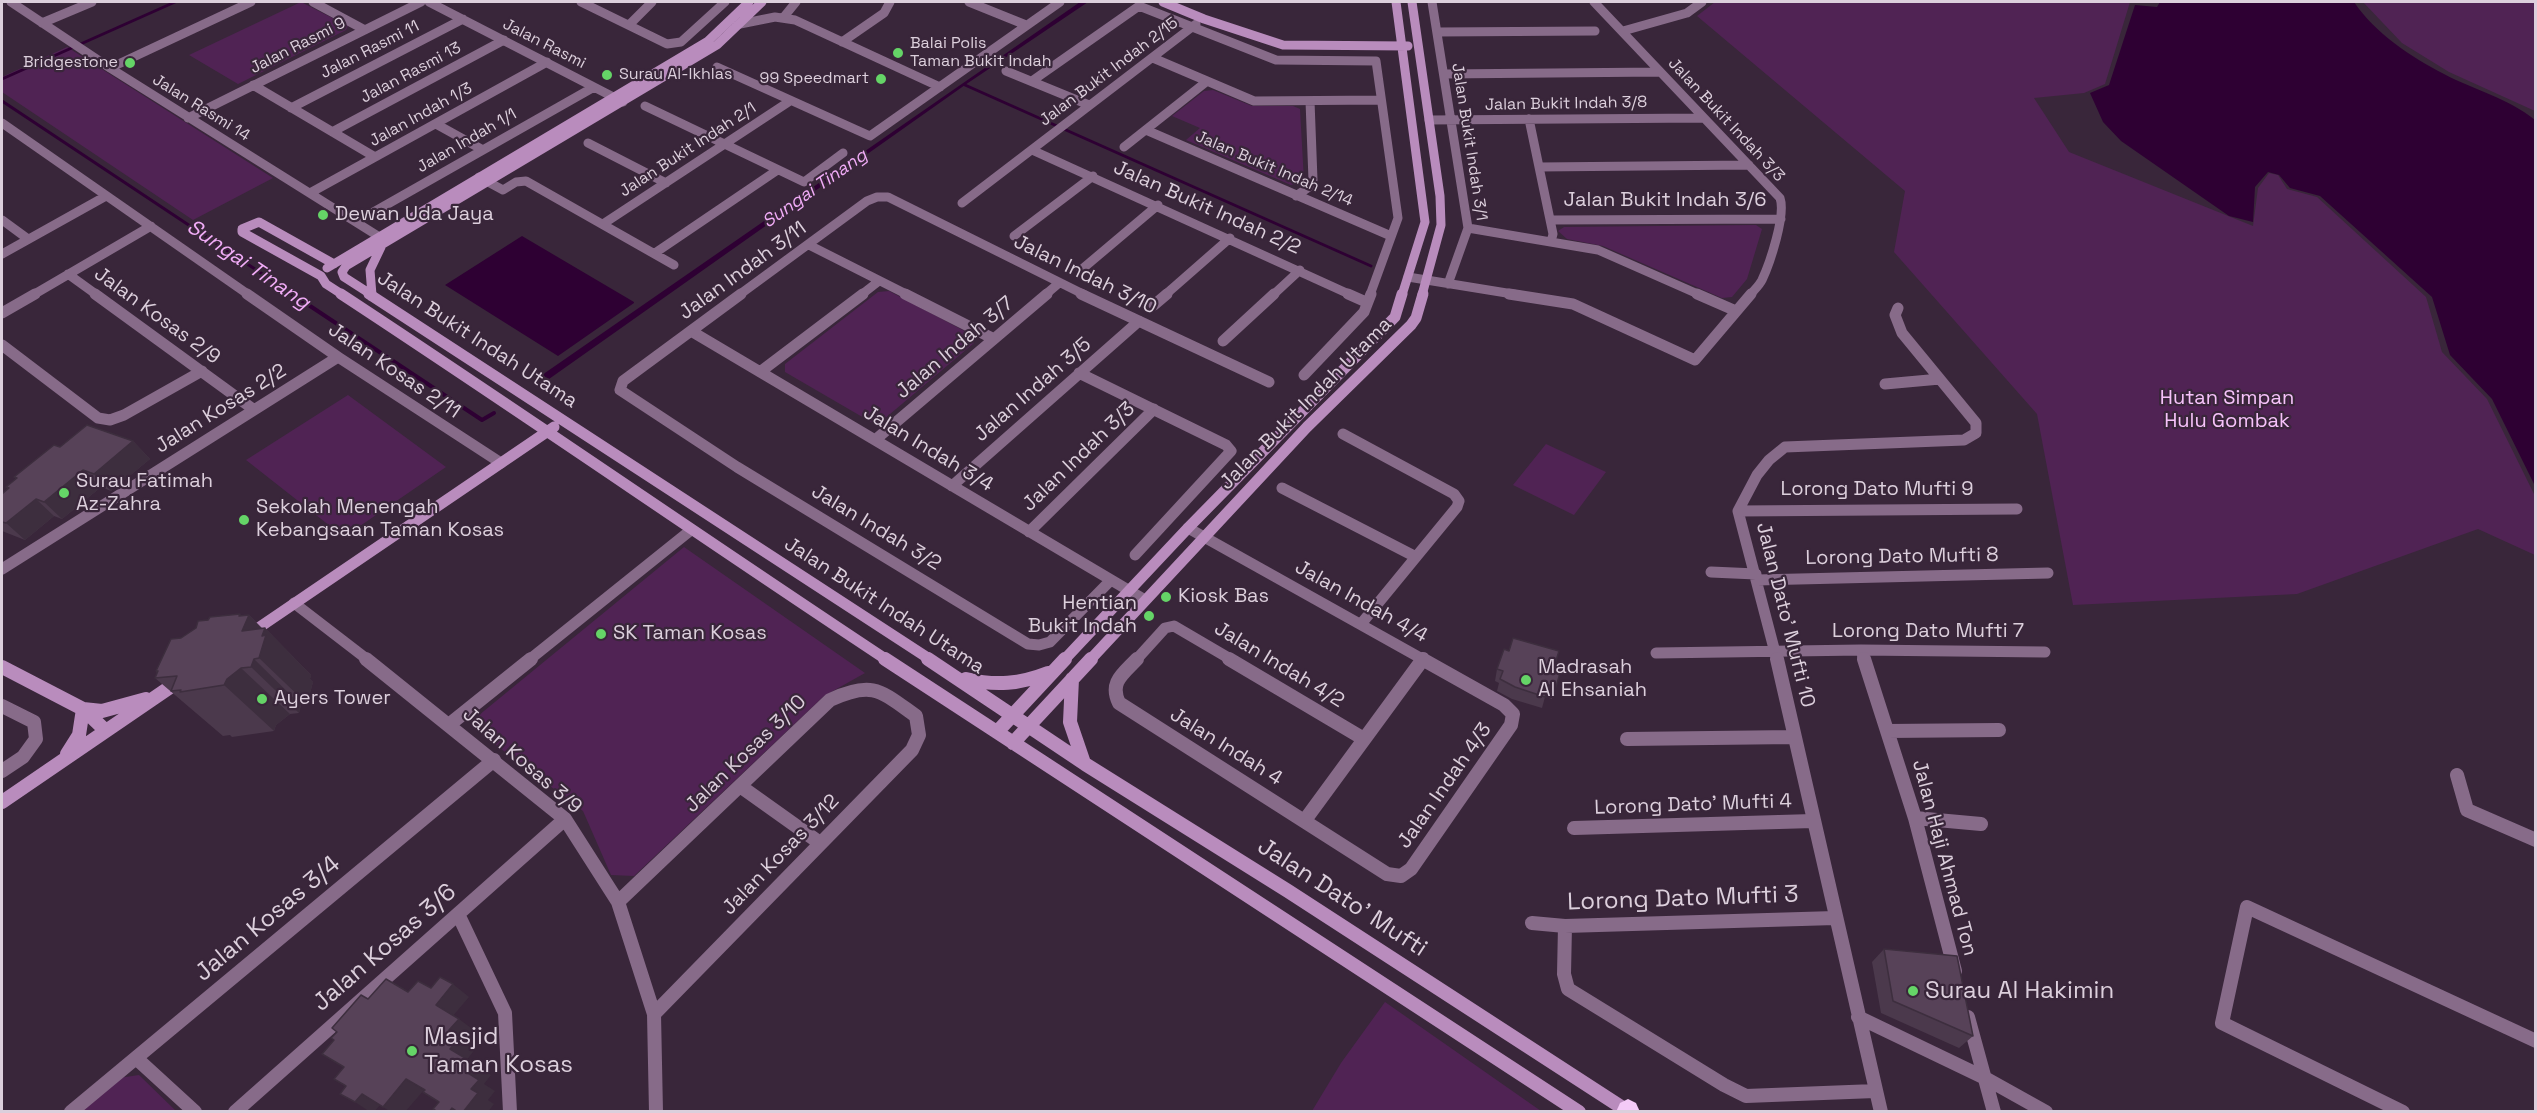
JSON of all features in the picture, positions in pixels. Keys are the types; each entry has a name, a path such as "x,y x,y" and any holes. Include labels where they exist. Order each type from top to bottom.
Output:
{"street":[{"name":"Jalan Rasmi 14","path":"11,2 188,118 356,222 380,241"},
{"path":"42,23 92,2"},
{"path":"106,65 233,2"},
{"path":"106,65 251,2"},
{"path":"313,2 364,30"},
{"name":"Jalan Rasmi 9","path":"188,118 421,2"},
{"name":"Jalan Rasmi","path":"429,2 624,102"},
{"path":"580,2 630,24 667,44 681,42 725,2"},
{"path":"630,24 652,2"},
{"name":"Jalan Bukit Indah Utama","path":"321,276 334,264 380,241 613,96 708,41 749,2"},
{"path":"779,18 796,2"},
{"path":"842,42 884,13 890,2"},
{"path":"969,2 1026,26"},
{"path":"740,24 779,18 795,20 940,87 1060,2"},
{"path":"1163,2 1204,19 1283,45 1419,46"},
{"name":"Jalan Bukit Indah Utama","path":"997,732 1188,528 1390,323 1397,312 1425,222 1396,2"},
{"name":"Jalan Bukit Indah Utama","path":"334,264 259,222 242,229 242,232 321,276 326,284 549,431 691,531 1013,743 1307,427 1412,325 1441,225 1440,196 1412,2"},
{"name":"Jalan Bukit Indah 3/1","path":"1432,2 1468,228 1448,284"},
{"name":"Jalan Bukit Indah 3/3","path":"1594,2 1780,198 1783,206 1781,219"},
{"path":"1623,31 1687,13 1702,2"},
{"path":"760,3 779,18"},
{"name":"Jalan Bukit Indah Utama","path":"483,179 624,102 717,45 760,3"},
{"path":"1032,81 1139,6 1276,60 1376,61 1398,218 1364,312 1304,375"},
{"name":"Jalan Rasmi 11","path":"291,108 463,19"},
{"name":"Jalan Bukit Indah 2/15","path":"962,203 1204,19"},
{"path":"1370,47 1387,41 1400,31"},
{"path":"1437,33 1595,31"},
{"name":"Jalan Rasmi 13","path":"332,132 504,40"},
{"path":"1370,47 1391,52 1404,62"},
{"path":"1153,58 1254,101 1381,100"},
{"name":"Jalan Indah 1/3","path":"310,193 547,62"},
{"name":"Jalan Bukit Indah 2/1","path":"717,67 790,102 870,136 940,87"},
{"path":"1006,71 1089,105"},
{"path":"1444,74 1660,72"},
{"path":"1125,147 1206,82"},
{"path":"253,85 375,157"},
{"name":"Jalan Indah 1/1","path":"356,222 594,87"},
{"path":"1296,196 1309,188 1313,180 1310,101"},
{"name":"Jalan Bukit Indah 2/1","path":"603,224 790,102"},
{"path":"645,106 776,171 804,182 843,153"},
{"name":"Jalan Bukit Indah 3/8","path":"1429,120 1703,118"},
{"path":"1529,119 1553,234 1551,242"},
{"name":"Jalan Kosas 2/11","path":"2,123 338,357 501,463"},
{"path":"436,124 483,150"},
{"name":"Jalan Bukit Indah 2/14","path":"1146,130 1391,236"},
{"path":"588,143 666,183"},
{"name":"Jalan Bukit Indah 2/2","path":"1032,150 1158,205 1366,302"},
{"path":"1539,167 1749,165"},
{"path":"655,253 776,171"},
{"path":"1014,236 1093,176"},
{"path":"483,179 503,190 516,182 526,181 655,253 674,266"},
{"path":"2,254 106,196"},
{"name":"Jalan Indah 3/11","path":"623,381 867,201 877,197 888,197"},
{"name":"Jalan Indah 3/10","path":"888,197 1059,283 1269,382"},
{"path":"1081,270 1158,205"},
{"path":"1407,277 1573,304 1695,360 1761,282 1781,219"},
{"name":"Jalan Bukit Indah 3/6","path":"1550,220 1781,219"},
{"path":"2,220 28,239"},
{"path":"2,313 150,226"},
{"path":"1468,228 1598,249 1736,312"},
{"path":"1154,305 1230,238"},
{"path":"372,296 367,278 380,241"},
{"name":"Jalan Bukit Indah Utama","path":"380,241 346,266 342,272 344,277 1029,726"},
{"path":"809,245 994,339"},
{"path":"1223,341 1300,270"},
{"name":"Jalan Kosas 2/9","path":"68,274 253,409"},
{"path":"760,372 879,281"},
{"name":"Jalan Indah 3/7","path":"875,440 1059,283"},
{"name":"Jalan Dato' Mufti 10","path":"1881,1112 1775,651 1738,511 1758,472 1771,456 1785,447 1964,440 1976,434 1976,423 1902,333 1894,315 1898,308"},
{"name":"Jalan Indah 3/5","path":"952,486 1139,321"},
{"name":"Jalan Indah 3/4","path":"691,331 1145,600"},
{"path":"2,345 98,418 110,420 124,415 202,371"},
{"name":"Jalan Kosas 2/2","path":"2,568 338,357"},
{"path":"1079,373 1226,445 1231,451 1135,555"},
{"path":"1885,384 1941,379"},
{"name":"Jalan Indah 3/2","path":"623,381 620,390 737,467 1028,644 1050,642 1111,580"},
{"name":"Jalan Indah 3/3","path":"1029,531 1154,409"},
{"path":"236,643 565,420"},
{"path":"1343,434 1454,494 1459,501 1457,507 1361,624"},
{"path":"1282,488 1416,558"},
{"name":"Lorong Dato Mufti 9","path":"1738,511 2017,509"},
{"name":"Jalan Indah 4/4","path":"1188,528 1424,659 1504,705 1513,714"},
{"path":"450,724 691,531"},
{"name":"Lorong Dato Mufti 8","path":"1712,572 1756,577 2048,573"},
{"name":"Jalan Kosas 3/9","path":"294,603 450,724 565,819 618,902 654,1014 656,1112"},
{"name":"Jalan Indah 4/2","path":"1174,626 1364,738"},
{"name":"Jalan Indah 4","path":"1174,626 1165,628 1117,681 1114,692 1119,703 1387,874 1401,876"},
{"name":"Lorong Dato Mufti 7","path":"1656,653 1861,650 2044,652"},
{"name":"Jalan Haji Ahmad Ton","path":"1861,650 1915,818 1994,1112"},
{"path":"1305,820 1424,659"},
{"path":"2,667 83,709 106,731"},
{"path":"956,677 991,686 1026,682 1054,671"},
{"path":"2,802 187,676"},
{"path":"1072,679 1068,709 1071,732 1085,764"},
{"name":"Jalan Kosas 3/10","path":"618,902 830,700 849,690 874,688 916,716"},
{"path":"83,709 102,711 158,696"},
{"path":"2,706 34,722 36,739 24,757 2,771"},
{"path":"63,760 79,735 83,709"},
{"name":"Jalan Indah 4/3","path":"1401,876 1411,869 1510,725 1513,714"},
{"name":"Jalan Kosas 3/12","path":"654,1014 912,750 919,735 916,716"},
{"name":"Jalan Dato' Mufti","path":"1029,726 1628,1111"},
{"path":"1887,731 1999,730"},
{"path":"1627,739 1794,737"},
{"path":"1013,743 1579,1112"},
{"name":"Jalan Kosas 3/4","path":"71,1112 494,760"},
{"path":"2457,776 2467,810 2535,840"},
{"path":"740,786 820,843"},
{"path":"1915,818 1981,824"},
{"name":"Jalan Kosas 3/6","path":"236,1112 565,819"},
{"name":"Lorong Dato' Mufti 4","path":"1574,828 1813,821"},
{"path":"2403,1112 2222,1023 2247,907 2535,1041"},
{"path":"458,914 505,1013 510,1112"},
{"name":"Lorong Dato Mufti 3","path":"1532,923 1565,926 1835,918"},
{"path":"1565,926 1564,974 1568,989 1724,1085 1746,1096 1875,1091"},
{"path":"1858,1017 1985,1077 2046,1112"},
{"path":"136,1058 195,1112"}],"green space":[{"path":"301,2 348,26 346,30 238,84 189,55"},
{"name":"Hutan Simpan Hulu Gombak","path":"1715,2 2130,2 2105,84 2084,93 2034,98 2069,152 2253,226 2258,188 2269,173 2278,175 2287,189 2317,197 2426,297 2442,352 2487,399 2535,496 2535,555 2478,529 2297,594 2073,605 2037,414 1894,252 1905,191 1697,16"},
{"path":"2363,2 2535,2 2535,111 2449,72 2402,43"},
{"path":"67,47 273,178 193,220 2,92 2,77"},
{"path":"1213,90 1252,106 1293,106 1300,109 1304,181 1291,185 1186,140 1200,128 1172,116 1204,91"},
{"path":"1756,225 1762,229 1747,279 1732,297 1722,298 1603,246 1567,239 1558,231 1564,227"},
{"path":"889,291 974,336 974,343 883,420 871,422 785,372 785,364 878,292"},
{"path":"348,395 446,467 344,537 246,460"},
{"path":"1546,444 1606,472 1574,515 1513,485"},
{"path":"684,547 865,673 824,696 634,876 611,875 583,811 488,739 473,720"},
{"path":"1385,1002 1541,1111 1312,1111 1341,1063"},
{"path":"139,1075 176,1111 79,1112 119,1078"}],"water":[{"path":"1080,2 1088,2 965,85 549,379 542,375"},
{"path":"2160,2 2354,2 2383,34 2419,60 2455,80 2514,106 2535,120 2535,486 2492,399 2450,355 2432,297 2320,196 2290,188 2279,175 2268,172 2255,187 2253,222 2229,216 2121,141 2103,122 2090,93 2109,85 2135,5 2157,7"},
{"path":"522,236 634,303 558,356 445,285"}],"building":[{"path":"87,425 133,441 94,474 83,470 44,502 36,499 6,523 2,522 2,494 9,488 6,487 17,478 14,477 54,445 60,447"},
{"path":"240,614 239,616 249,615 242,631 265,628 262,636 266,635 259,658 254,659 251,667 241,668 227,679 224,685 180,692 181,690 171,691 177,676 155,678 171,639 181,638 196,628 198,621 208,620 210,617"},
{"name":"Madrasah Al Ehsaniah","path":"1513,638 1559,651 1555,664 1562,666 1556,687 1549,685 1545,697 1515,687 1500,679 1503,671 1497,669 1504,649 1509,651"},
{"path":"1884,949 1957,956 1973,1036 1893,1001"},
{"name":"Masjid Taman Kosas","path":"440,977 453,984 436,1005 459,1019 449,1030 460,1037 450,1049 475,1064 468,1073 479,1080 471,1089 478,1093 463,1112 452,1108 449,1112 438,1112 433,1109 439,1102 423,1092 425,1090 406,1079 383,1107 362,1094 355,1102 340,1094 346,1086 334,1079 344,1067 322,1054 334,1040 331,1038 337,1032 332,1028 361,995 368,999 386,979 408,992 418,981 431,988"}],"waterway":[{"path":"2,79 175,2"},
{"path":"965,85 1371,266"},
{"name":"Sungai Tinang","path":"2,101 294,295"},
{"name":"Sungai Tinang","path":"292,294 482,420 494,413"}],"place":[{"name":"Balai Polis Taman Bukit Indah","path":"898,53"},
{"name":"Bridgestone","path":"130,63"},
{"name":"Surau Al-Ikhlas","path":"607,75"},
{"name":"99 Speedmart","path":"881,79"},
{"name":"Dewan Uda Jaya","path":"323,215"},
{"name":"Surau Fatimah Az-Zahra","path":"64,493"},
{"name":"Sekolah Menengah Kebangsaan Taman Kosas","path":"244,520"},
{"name":"Kiosk Bas","path":"1166,597"},
{"name":"Hentian Bukit Indah","path":"1149,616"},
{"name":"SK Taman Kosas","path":"601,634"},
{"name":"Madrasah Al Ehsaniah","path":"1526,680"},
{"name":"Ayers Tower","path":"262,699"},
{"name":"Surau Al Hakimin","path":"1913,991"},
{"name":"Masjid Taman Kosas","path":"412,1051"}]}
